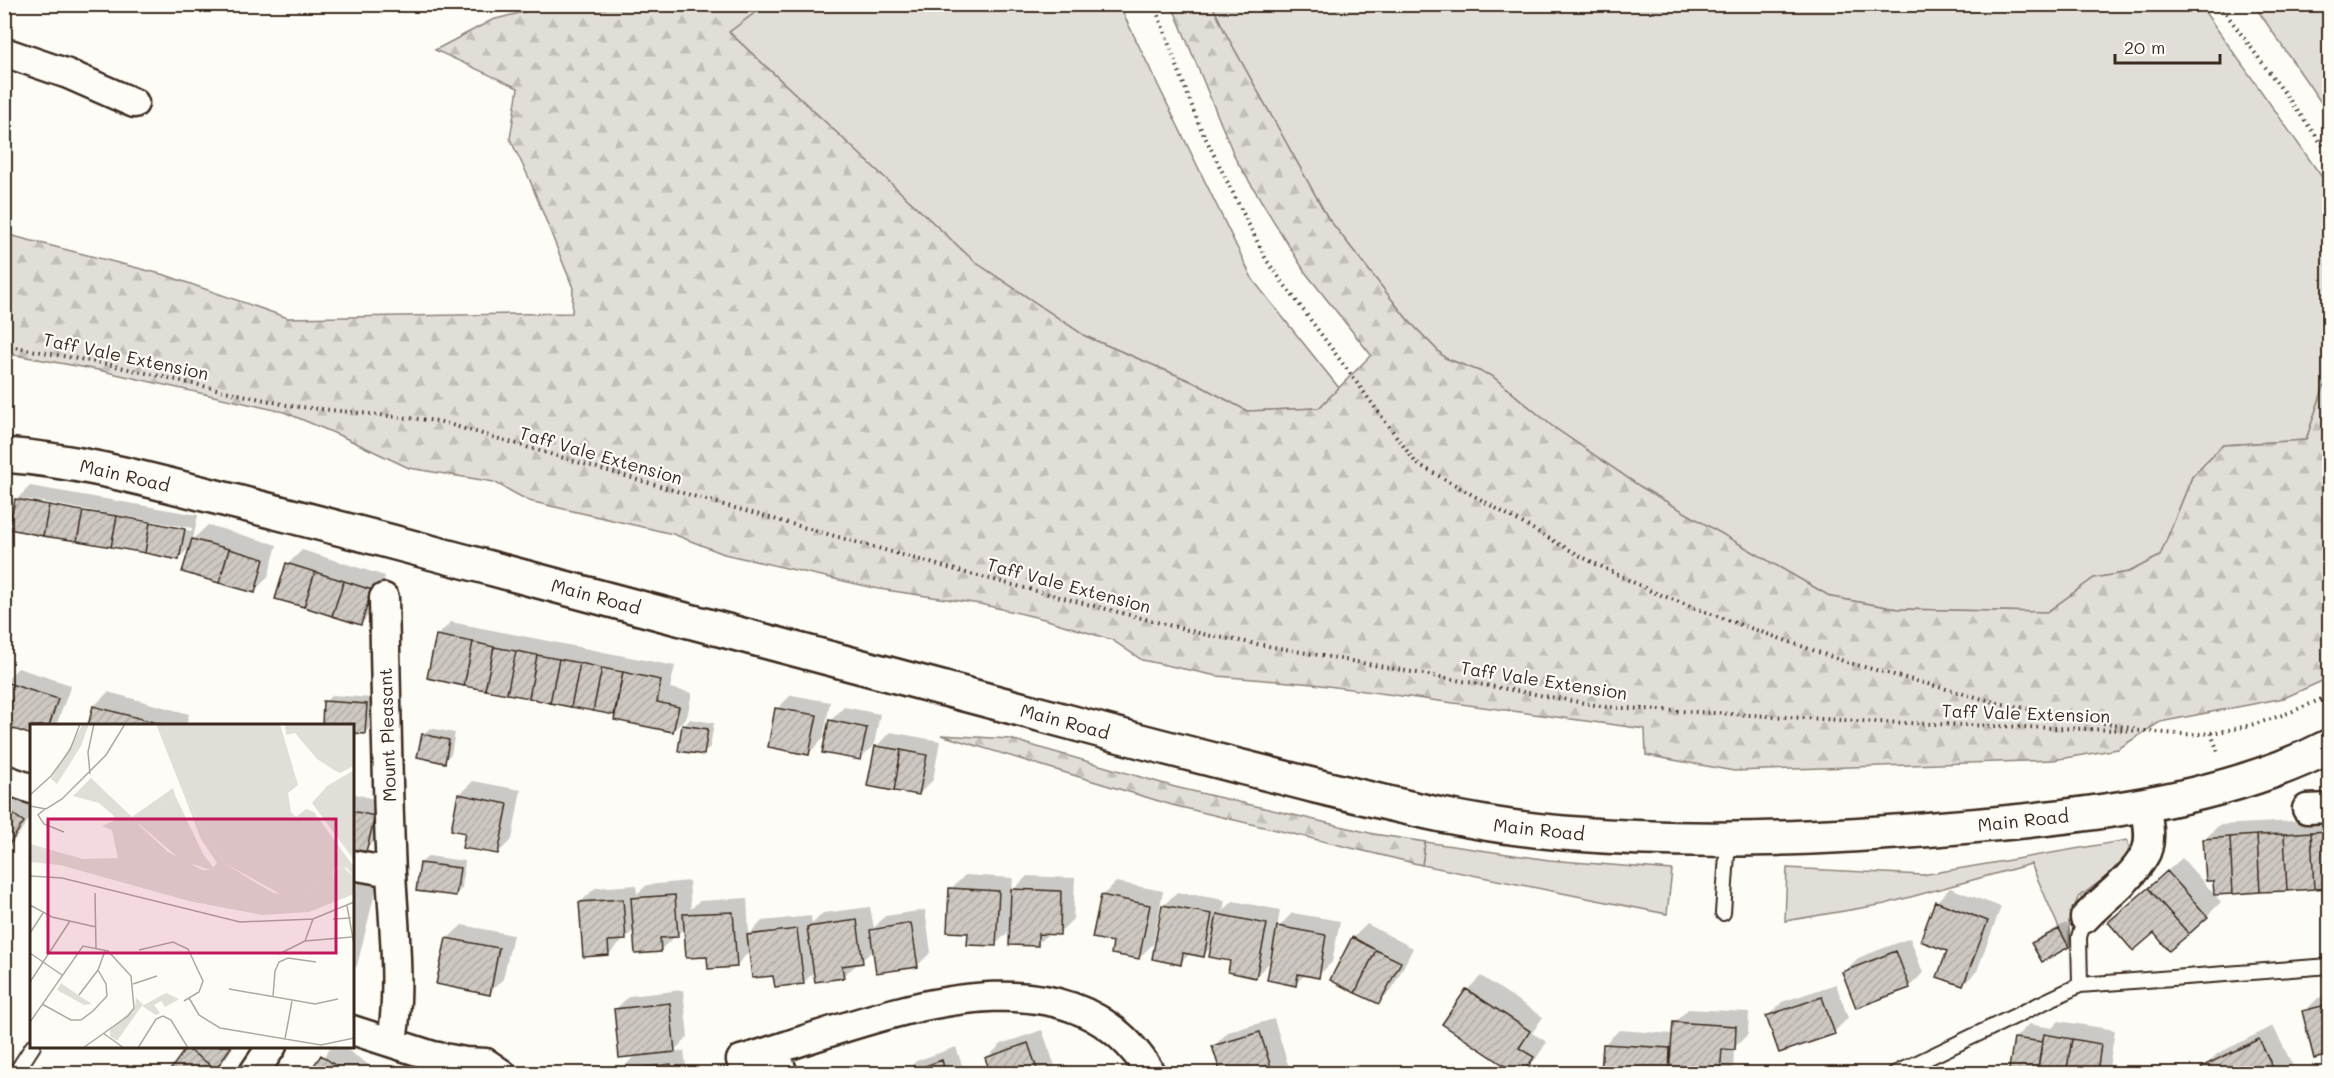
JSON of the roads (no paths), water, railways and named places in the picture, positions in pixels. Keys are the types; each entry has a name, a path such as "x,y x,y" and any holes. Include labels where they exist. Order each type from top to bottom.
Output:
{"main road":[{"name":"Main Road","path":"4,455 43,458 112,471 282,513 1154,745 1440,816 1559,833 1728,840 1840,837 2012,823 2145,805 2228,784 2302,760 2330,746"}],"street":[{"path":"4,52 68,74 134,103"},
{"name":"Mount Pleasant","path":"384,598 391,872 397,969 397,1014 392,1042"},
{"path":"4,779 30,788"},
{"path":"2085,918 2101,900 2119,886 2146,855 2150,826 2145,805"},
{"path":"354,865 391,872"},
{"path":"741,1060 779,1062 874,1017 911,1008 960,1000 1014,996 1058,1002 1097,1018 1131,1045 1151,1074"},
{"path":"354,1031 466,1068 486,1063 502,1074"},
{"path":"253,1074 271,1048"}],"lane":[{"path":"1723,913 1728,840"},
{"path":"2080,985 2079,937 2085,918"},
{"path":"1894,1074 2080,985 2330,966"},
{"path":"15,1074 32,1048"}]}
